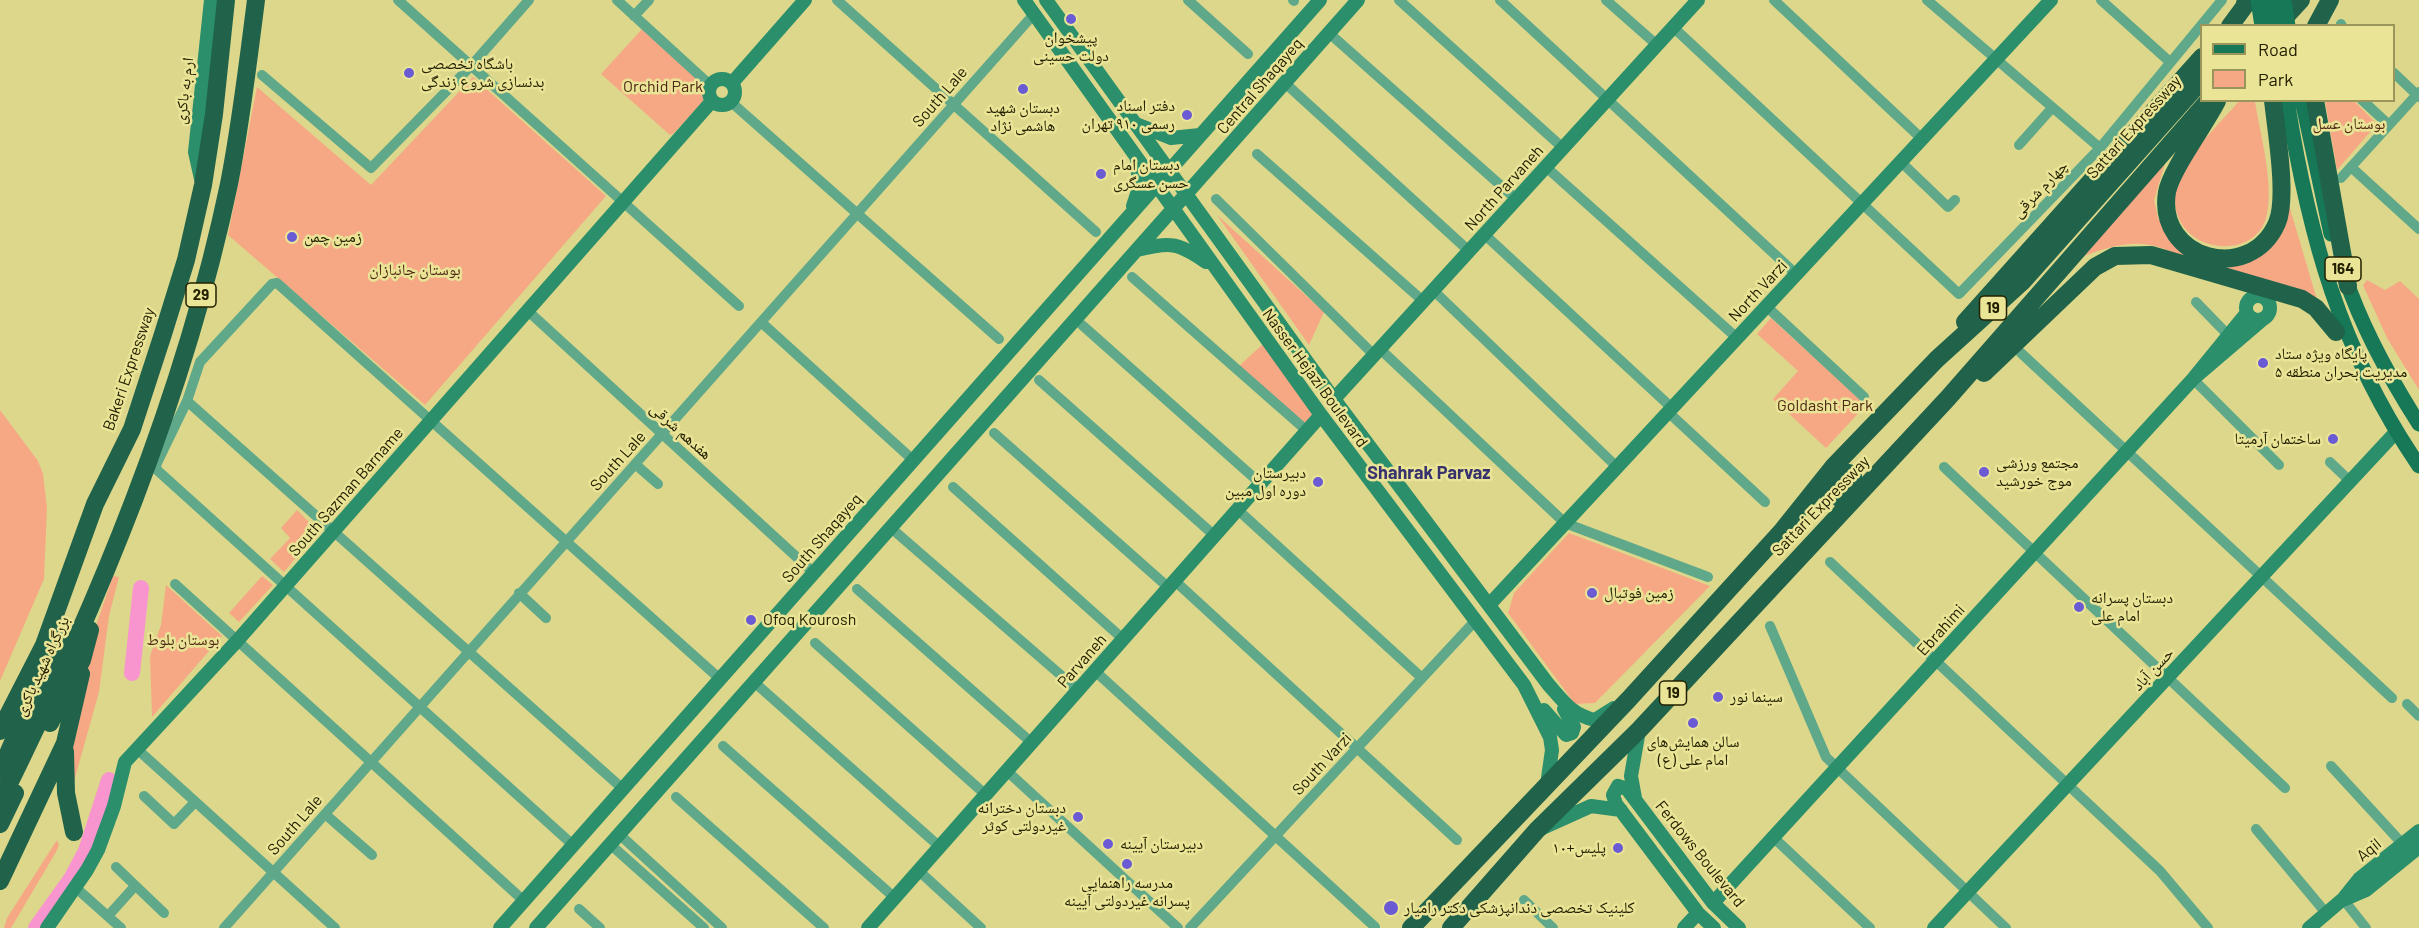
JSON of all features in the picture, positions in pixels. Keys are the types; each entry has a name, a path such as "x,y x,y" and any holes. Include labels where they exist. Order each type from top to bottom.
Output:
{"highway":[{"name":"Bakeri Expressway","path":"0,731 44,645 95,504 132,429 186,260 203,185 214,114 226,0"},
{"name":"29","path":"0,824 82,660 104,579 187,341 209,268 242,117 256,0"},
{"path":"2231,24 2244,7 2246,0"},
{"path":"2253,24 2275,0"},
{"path":"2278,24 2301,0"},
{"path":"2317,24 2330,0"},
{"path":"1937,359 1980,303 2200,59"},
{"name":"Sattari Expressway","path":"1629,699 1781,531 1833,467 1937,359 2023,281 2200,82"},
{"name":"Sattari Expressway","path":"1451,928 1538,830 1639,730 1948,398 2207,102"},
{"path":"2216,102 2205,126 2174,173 2167,191 2166,208 2168,222 2192,251 2209,258 2229,260 2250,253 2268,238 2278,222 2282,200 2274,102"},
{"path":"2315,102 2348,286"},
{"path":"1948,398 1976,382 2077,282 2095,267 2115,256 2151,255 2282,291 2316,308 2344,337"},
{"name":"29","path":"0,772 55,648 132,429"},
{"path":"1781,531 1833,480 1849,473 1853,476 1854,485 1820,523 1803,552"},
{"name":"بزرگراه شهید باکری","path":"0,802 104,579"},
{"path":"0,881 65,743 81,680 82,660"},
{"path":"0,857 61,723 82,660"},
{"name":"19","path":"1412,928 1629,699"},
{"path":"65,743 66,793 74,832"}],"main road":[{"path":"2258,0 2262,24"},
{"path":"2270,0 2276,24"},
{"path":"2284,0 2288,24"},
{"path":"2274,102 2296,206 2323,298 2344,337"},
{"name":"164","path":"2287,102 2300,179 2314,240 2344,337 2396,432 2419,466"},
{"name":"164","path":"2302,102 2329,229 2358,314 2396,388 2419,424"}],"street":[{"name":"ارم به باکری","path":"203,185 195,152 211,0"},
{"path":"398,0 740,306"},
{"path":"262,75 371,168 471,66 529,0"},
{"path":"617,0 710,86"},
{"path":"634,16 649,0"},
{"path":"732,83 805,0"},
{"path":"837,0 1096,232"},
{"name":"Nasser Hejazi Boulevard","path":"1024,0 1321,415 1524,685 1550,737 1552,750 1547,785"},
{"name":"Nasser Hejazi Boulevard","path":"1046,0 1334,399 1548,684 1573,713 1595,720 1629,699"},
{"path":"1188,0 1248,54"},
{"name":"Central Shaqayeq","path":"1169,170 1320,0"},
{"name":"Central Shaqayeq","path":"1186,194 1358,0"},
{"path":"1399,0 1563,147"},
{"path":"1500,0 1796,274"},
{"path":"1606,0 1657,45"},
{"name":"North Parvaneh","path":"1334,399 1698,0"},
{"path":"1774,0 1922,139"},
{"path":"1927,0 2100,148"},
{"name":"North Varzi","path":"1489,605 2051,0"},
{"path":"2101,0 2170,62"},
{"name":"چهارم شرقی","path":"2202,24 2222,0"},
{"name":"South Lale","path":"224,928 1034,14"},
{"name":"چهارم شرقی","path":"1862,204 1959,294 2100,148 2200,26"},
{"path":"1673,27 1862,204"},
{"path":"1329,33 1516,199"},
{"path":"2341,177 2418,94 2395,74"},
{"path":"720,79 732,83 735,94 731,102 724,105 712,101 709,94 710,86 720,79"},
{"path":"1285,83 1469,250"},
{"name":"South Sazman Barname","path":"47,928 98,850 114,806 124,762 237,641 712,101"},
{"path":"731,102 999,339"},
{"path":"2364,102 2389,125"},
{"path":"2019,145 2052,108"},
{"path":"1135,124 1171,138 1200,135"},
{"path":"1257,154 1423,301"},
{"path":"1128,216 1139,188 1137,156"},
{"path":"1900,162 1948,207 1955,200"},
{"path":"1546,167 1737,338"},
{"path":"2351,167 2419,230"},
{"name":"South Shaqayeq","path":"500,928 1169,170"},
{"path":"536,928 619,843 754,682 1186,194"},
{"path":"1216,199 1377,352 1565,523 1708,577"},
{"path":"1484,234 1765,501"},
{"path":"1137,250 1169,244 1184,246 1215,269"},
{"path":"1132,276 1307,431"},
{"path":"573,845 157,470 156,465 187,401 200,362 274,283 720,679"},
{"path":"1433,290 1617,467"},
{"path":"2257,296 2264,298 2270,308 2268,315 2193,379 2246,314 2249,299 2257,296"},
{"path":"2196,302 2229,336"},
{"path":"1766,306 1864,397"},
{"name":"هفدهم شرقی","path":"528,311 814,573"},
{"path":"2246,314 2251,319 2262,320"},
{"path":"761,322 913,460"},
{"path":"1082,325 1261,484"},
{"path":"2021,353 2392,698"},
{"path":"2193,379 2279,465"},
{"name":"Ebrahimi","path":"1713,903 2193,379"},
{"path":"1039,380 1215,536"},
{"path":"187,401 623,789"},
{"name":"Parvaneh","path":"868,928 1321,415"},
{"path":"994,432 1172,584 1457,840"},
{"name":"حسن آباد","path":"1934,928 2396,432"},
{"path":"2330,462 2350,481"},
{"path":"636,465 658,484"},
{"path":"1944,467 2285,788"},
{"path":"953,487 1123,639"},
{"path":"1238,510 1422,678"},
{"path":"891,528 1078,690"},
{"path":"1830,562 2160,871 2208,928"},
{"path":"175,584 524,901"},
{"path":"857,589 1032,743"},
{"path":"519,593 546,618"},
{"name":"South Varzi","path":"1190,928 1475,621"},
{"path":"1770,626 1826,757 2006,928"},
{"path":"814,643 986,795"},
{"path":"1095,671 1375,927"},
{"path":"754,682 940,847"},
{"path":"1524,685 1558,730 1570,735 1574,727 1548,684"},
{"path":"2407,704 2419,716"},
{"name":"Ferdows Boulevard","path":"1639,730 1631,776 1635,800 1713,903 1740,928"},
{"path":"723,746 895,898"},
{"path":"137,749 335,928"},
{"path":"2331,766 2414,842"},
{"path":"1007,771 1178,928"},
{"path":"1622,810 1613,795 1618,786 1627,789 1635,800"},
{"path":"144,796 174,824 195,802"},
{"path":"676,797 824,928"},
{"path":"1538,830 1590,806 1622,810"},
{"name":"Ferdows Boulevard","path":"1622,810 1698,913 1714,928"},
{"path":"325,814 372,855"},
{"path":"2256,829 2326,913"},
{"path":"1773,837 1870,928"},
{"name":"Aqil","path":"2309,928 2343,900 2359,879 2414,842"},
{"path":"619,843 722,928"},
{"path":"619,843 679,906 704,928"},
{"path":"116,867 164,913"},
{"path":"919,871 981,928"},
{"path":"108,916 135,886"},
{"path":"75,887 121,928"},
{"path":"679,906 687,897"},
{"path":"1524,900 1553,928"},
{"path":"2343,900 2366,928"},
{"path":"579,909 600,928"},
{"path":"1684,928 1698,913"}],"green space":[{"name":"Orchid Park","path":"643,28 706,86 705,99 670,135 601,74"},
{"name":"بوستان جانبازان","path":"473,77 606,196 425,405 228,235 257,87 371,185"},
{"path":"2238,102 2255,102 2268,176 2268,205 2266,218 2257,233 2244,243 2227,246 2210,244 2194,237 2182,224 2175,206 2177,184 2181,173 2204,140"},
{"name":"بوستان عسل","path":"2325,102 2355,102 2377,124 2337,170"},
{"path":"2166,160 2154,200 2158,218 2166,230 2245,262 2286,195 2318,303 2186,260 2160,247 2122,245 2082,257"},
{"path":"1217,215 1324,312 1309,345"},
{"path":"2367,280 2385,290 2400,281 2419,299 2419,390 2387,338 2363,285"},
{"name":"Goldasht Park","path":"1771,318 1866,405 1826,448 1773,399 1798,371 1757,334"},
{"path":"1264,343 1317,412 1303,426 1238,367"},
{"path":"0,410 38,461 43,474 47,508 44,579 0,681"},
{"path":"297,510 318,531 284,572 270,559 290,538 281,528"},
{"path":"1569,533 1710,586 1595,703 1575,704 1508,613 1514,593"},
{"path":"113,576 119,577 109,616 99,692 73,785 67,745 92,637"},
{"path":"262,576 273,585 239,622 229,613"},
{"name":"بوستان بلوط","path":"166,585 222,636 152,717 150,656 161,625"},
{"path":"57,840 59,845 56,852 11,928 4,928 7,918"}],"waterway":[{"path":"132,673 141,588"},
{"path":"36,928 71,879 86,851 109,780"}],"place":[{"name":"پیشخوان دولت حسینی","path":"1071,19"},
{"name":"باشگاه تخصصی بدنسازی شروع زندگی","path":"409,73"},
{"name":"دبستان شهید هاشمی نژاد","path":"1023,89"},
{"name":"دفتر اسناد رسمی ۹۱۰ تهران","path":"1187,115"},
{"name":"دبستان امام حسن عسگری","path":"1101,174"},
{"name":"زمین چمن","path":"292,237"},
{"name":"پایگاه ویژه ستاد مدیریت بحران منطقه ۵","path":"2263,363"},
{"name":"ساختمان آرمیتا","path":"2333,439"},
{"name":"مجتمع ورزشی موج خورشید","path":"1984,472"},
{"name":"دبیرستان دوره اول مبین","path":"1318,482"},
{"name":"زمین فوتبال","path":"1592,593"},
{"name":"دبستان پسرانه امام علی","path":"2079,607"},
{"name":"Ofoq Kourosh","path":"751,620"},
{"name":"سینما نور","path":"1718,697"},
{"name":"سالن همایش‌های امام علی (ع)","path":"1693,723"},
{"name":"دبستان دخترانه غیردولتی کوثر","path":"1078,817"},
{"name":"دبیرستان آیینه","path":"1108,844"},
{"name":"پلیس+١٠","path":"1618,848"},
{"name":"مدرسه راهنمایی پسرانه غیردولتی آیینه","path":"1127,864"},
{"name":"کلینیک تخصصی دندانپزشکی دکتر رامیار","path":"1391,908"}],"district":[{"name":"Shahrak Parvaz","path":"1429,473"}]}
